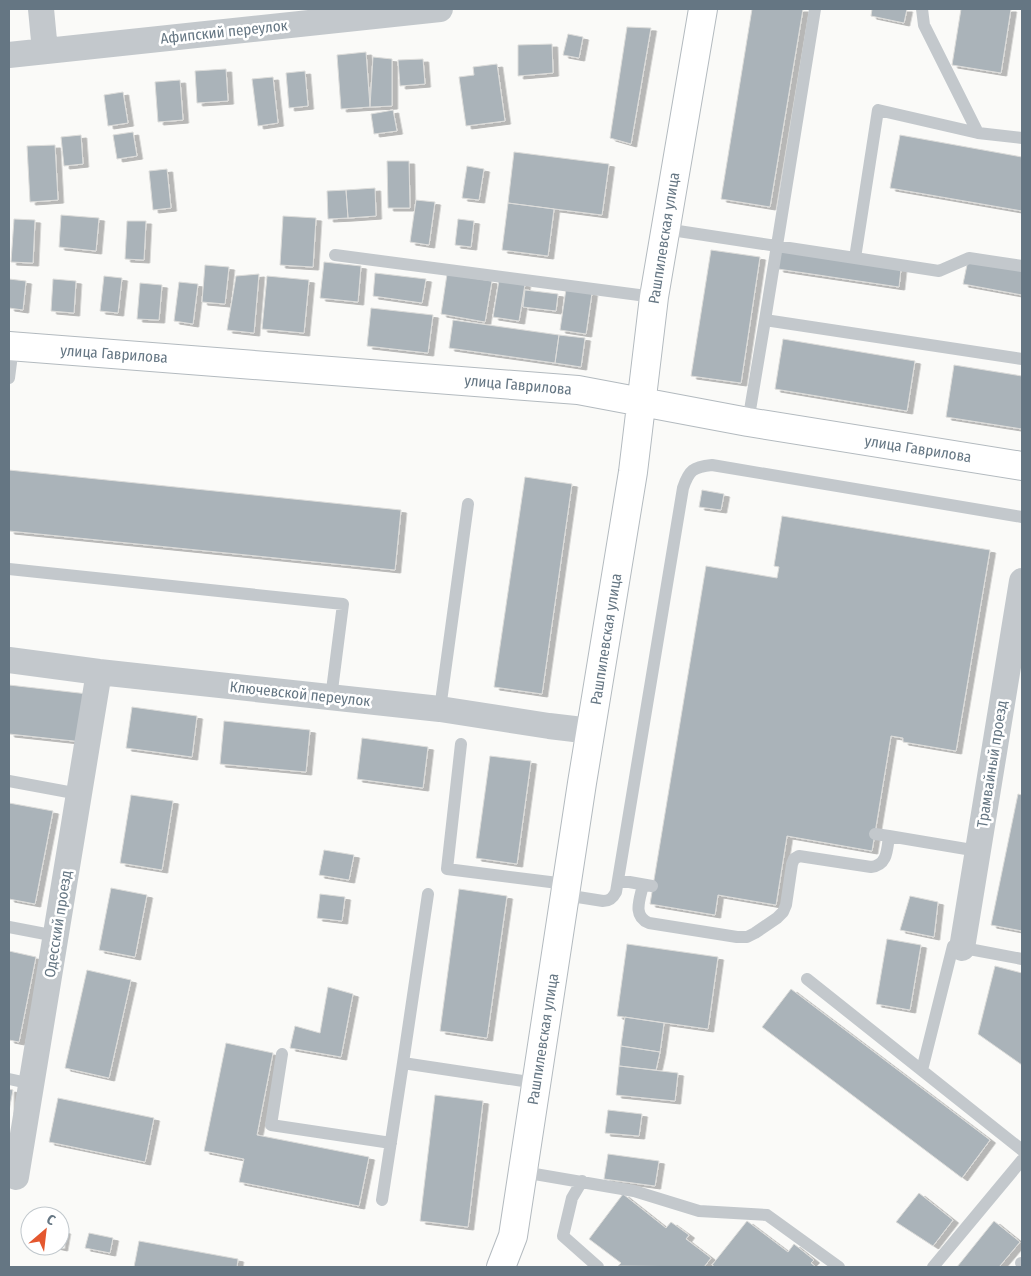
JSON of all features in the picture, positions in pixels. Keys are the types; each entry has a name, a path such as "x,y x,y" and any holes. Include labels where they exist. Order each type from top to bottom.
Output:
{"street":[{"path":"40,9 45,51"},
{"name":"Афипский переулок","path":"9,55 440,9"},
{"name":"Рашпилевская улица","path":"501,1267 514,1236 590,730 633,472 654,297 703,9"},
{"name":"улица Гаврилова","path":"11,347 578,390 748,422 1022,466"},
{"name":"Трамвайный проезд","path":"962,948 1019,616 1022,581"},
{"name":"Ключевской переулок","path":"9,660 99,672 440,709 549,726 590,730"},
{"name":"Одесский проезд","path":"16,1177 20,1081 56,936 99,672"}],"lane":[{"path":"748,422 815,9"},
{"path":"922,9 924,25 978,133"},
{"path":"855,258 878,110 978,133 1022,138"},
{"path":"665,229 938,271 969,258 1022,266"},
{"path":"335,255 654,297"},
{"path":"765,320 1022,359"},
{"path":"9,378 11,347"},
{"path":"461,744 447,869 566,889 603,901 609,901 616,892 683,488 687,476 692,471 697,467 712,465 1022,517"},
{"path":"440,709 468,504"},
{"path":"9,569 343,604 331,698"},
{"path":"9,781 79,794"},
{"path":"875,834 978,851"},
{"path":"618,880 648,885 639,910 639,915 643,920 737,937 747,937 778,918 783,912 786,905 794,859 799,856 871,867 878,866 883,863 889,836"},
{"path":"382,1200 428,894"},
{"path":"9,927 56,936"},
{"path":"922,1070 953,946 1022,959"},
{"path":"807,979 1022,1150"},
{"path":"282,1054 271,1125 391,1143"},
{"path":"403,1063 536,1083"},
{"path":"933,1267 1022,1160"},
{"path":"523,1172 634,1191 699,1211 767,1216 838,1267"},
{"path":"582,1182 572,1198 562,1236 598,1267"}],"building":[{"path":"752,9 803,9 770,207 721,199"},
{"path":"872,9 907,9 904,23 871,16"},
{"path":"961,9 1011,9 1001,73 952,65"},
{"path":"627,27 651,28 631,144 610,138"},
{"path":"568,34 583,37 579,58 563,55"},
{"path":"552,44 553,73 518,76 518,45"},
{"path":"366,52 370,107 341,109 337,55"},
{"path":"373,57 392,59 392,106 370,107"},
{"path":"423,59 425,84 400,86 398,60"},
{"path":"497,64 505,121 466,126 459,77 474,75 473,67"},
{"path":"226,69 228,101 197,103 195,71"},
{"path":"305,71 308,106 289,108 286,73"},
{"path":"273,77 278,123 258,126 252,79"},
{"path":"180,80 183,120 158,122 155,82"},
{"path":"123,92 128,123 108,126 104,95"},
{"path":"393,110 397,131 374,134 371,114"},
{"path":"133,132 137,156 117,159 113,135"},
{"path":"81,135 83,164 64,166 61,137"},
{"path":"900,135 1022,157 1022,211 890,188"},
{"path":"55,145 58,200 30,202 27,146"},
{"path":"514,152 609,164 602,215 508,203"},
{"path":"387,161 409,161 410,208 388,208"},
{"path":"467,166 484,169 479,200 462,198"},
{"path":"167,169 171,208 153,210 149,171"},
{"path":"375,188 376,216 348,218 346,190"},
{"path":"346,190 348,218 328,219 327,191"},
{"path":"416,200 435,202 429,245 410,242"},
{"path":"508,203 554,209 548,256 502,250"},
{"path":"61,215 99,218 96,251 59,247"},
{"path":"283,216 316,218 313,267 280,265"},
{"path":"14,219 35,220 33,263 11,262"},
{"path":"458,219 474,221 471,247 455,245"},
{"path":"127,221 146,221 144,260 125,259"},
{"path":"711,250 760,257 741,383 691,376"},
{"path":"781,250 901,269 899,287 778,269"},
{"path":"968,260 1022,270 1022,295 963,284"},
{"path":"324,262 361,266 358,302 320,298"},
{"path":"205,265 229,267 225,304 202,302"},
{"path":"375,273 426,279 422,303 373,296"},
{"path":"259,274 254,333 227,330 236,276"},
{"path":"447,274 492,281 485,322 441,314"},
{"path":"104,276 122,278 118,313 100,311"},
{"path":"267,276 309,280 304,333 262,329"},
{"path":"9,279 26,281 23,310 9,308"},
{"path":"53,279 76,281 74,313 51,311"},
{"path":"499,280 525,284 519,321 493,317"},
{"path":"179,282 198,284 193,324 174,321"},
{"path":"140,283 162,285 159,320 137,319"},
{"path":"566,289 592,293 586,334 560,330"},
{"path":"525,290 558,294 556,311 523,307"},
{"path":"371,308 433,315 428,353 367,346"},
{"path":"453,320 559,335 555,363 449,348"},
{"path":"559,335 585,338 581,367 555,363"},
{"path":"783,339 915,361 907,411 775,389"},
{"path":"954,365 1022,376 1022,429 946,417"},
{"path":"9,470 401,510 395,570 9,531"},
{"path":"525,477 572,484 542,694 494,687"},
{"path":"702,490 724,494 721,510 699,507"},
{"path":"782,516 990,550 956,751 903,742 903,738 891,736 872,851 787,836 776,905 718,895 715,915 650,904 706,566 777,578 779,567 774,566"},
{"path":"9,685 88,694 83,742 9,734"},
{"path":"132,707 197,716 192,757 126,748"},
{"path":"224,721 310,730 306,772 220,764"},
{"path":"362,738 428,747 423,788 357,779"},
{"path":"490,756 531,761 517,864 476,858"},
{"path":"1018,794 1022,795 1022,931 991,925"},
{"path":"131,795 173,801 162,870 120,863"},
{"path":"9,803 53,811 35,904 9,899"},
{"path":"324,850 354,855 349,880 319,875"},
{"path":"111,888 147,895 135,957 99,950"},
{"path":"459,889 507,896 487,1038 440,1031"},
{"path":"320,894 345,897 342,921 317,918"},
{"path":"910,896 938,902 934,937 900,930"},
{"path":"887,939 921,945 910,1010 876,1004"},
{"path":"627,944 718,957 708,1029 617,1016"},
{"path":"9,951 36,957 19,1042 9,1040"},
{"path":"995,966 1022,973 1022,1065 978,1034"},
{"path":"87,970 131,980 109,1078 65,1068"},
{"path":"328,987 353,994 341,1057 290,1048 295,1026 320,1033"},
{"path":"791,989 990,1140 962,1178 762,1027"},
{"path":"625,1017 664,1023 660,1052 621,1046"},
{"path":"226,1043 273,1053 257,1135 369,1157 359,1206 239,1182 244,1159 204,1151"},
{"path":"621,1046 660,1052 656,1070 619,1066"},
{"path":"619,1066 678,1073 675,1101 616,1095"},
{"path":"9,1089 13,1090 9,1111"},
{"path":"435,1095 483,1101 468,1227 420,1221"},
{"path":"58,1098 154,1118 145,1162 49,1142"},
{"path":"608,1110 642,1114 639,1136 605,1133"},
{"path":"608,1154 659,1161 655,1186 604,1179"},
{"path":"919,1193 953,1220 933,1246 896,1222"},
{"path":"623,1194 666,1228 671,1222 689,1235 686,1239 711,1258 704,1267 618,1266 621,1263 589,1239"},
{"path":"747,1221 788,1252 794,1244 814,1260 811,1263 816,1267 715,1267 712,1265"},
{"path":"994,1221 1020,1242 999,1267 957,1267"},
{"path":"89,1233 113,1238 110,1253 85,1248"},
{"path":"139,1241 238,1259 237,1267 134,1267"}]}
